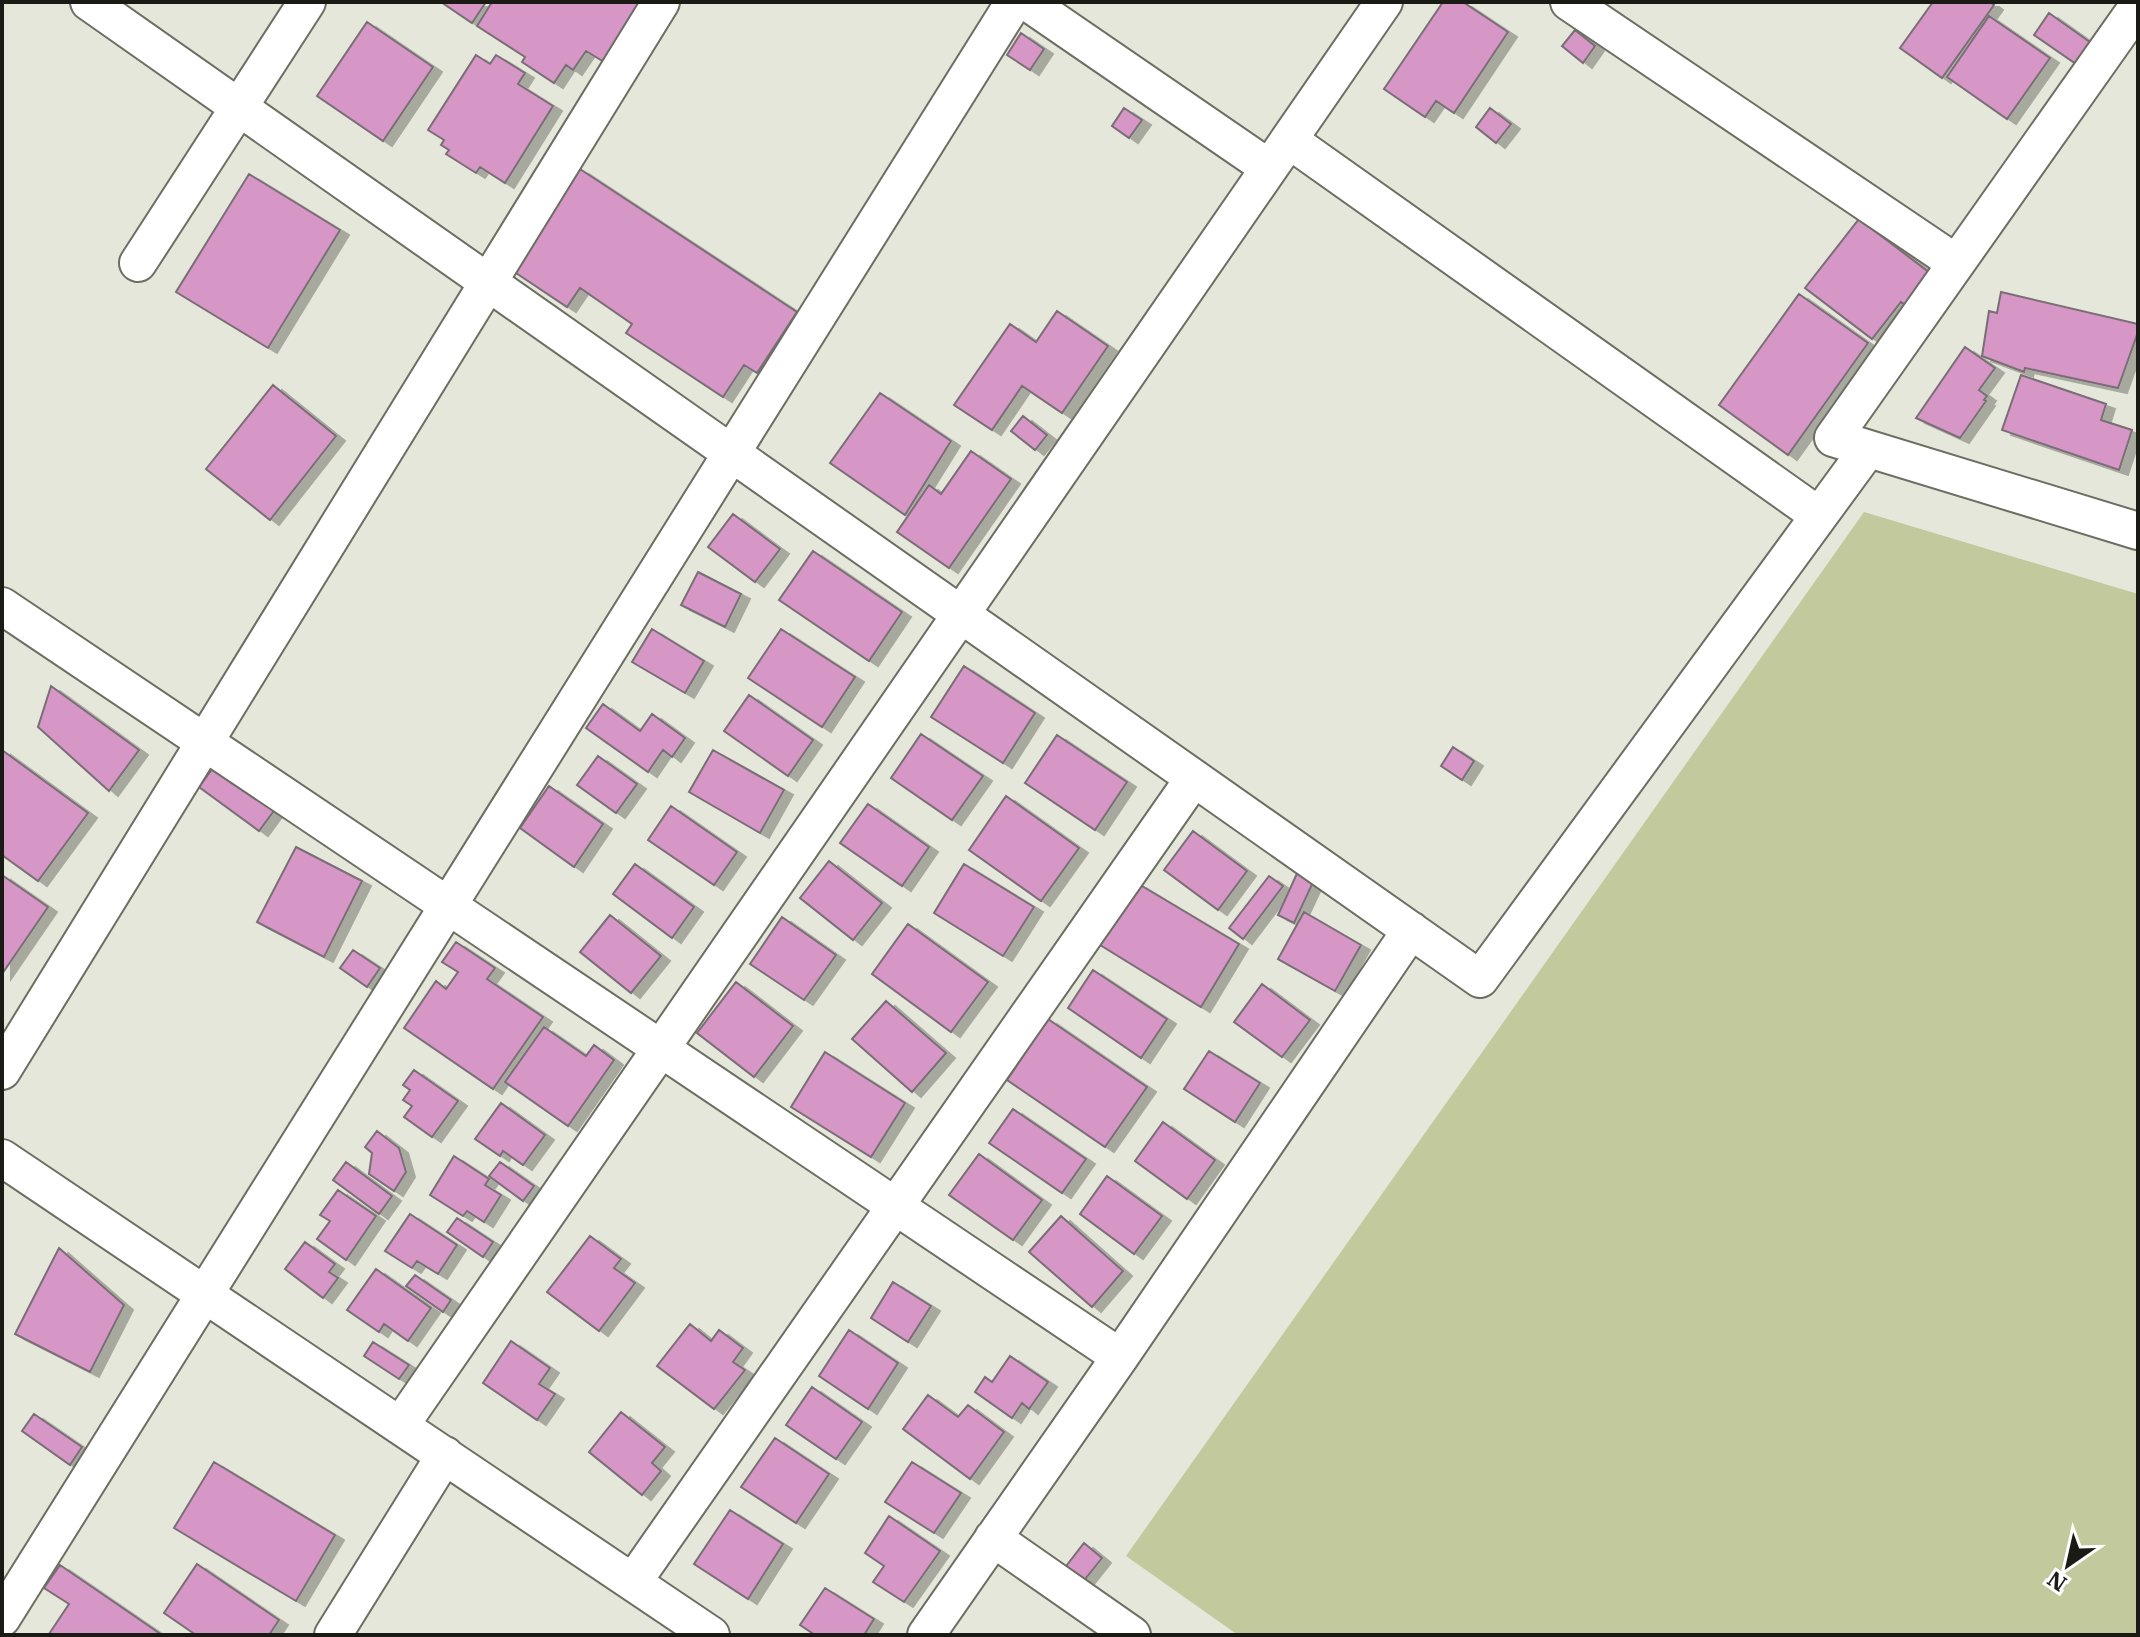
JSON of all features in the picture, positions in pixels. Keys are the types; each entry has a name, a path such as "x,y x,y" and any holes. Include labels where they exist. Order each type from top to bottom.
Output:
{"street":[{"path":"89,2 1480,979 1868,449"},
{"path":"138,263 307,2"},
{"path":"2,1071 661,2"},
{"path":"2,1618 1014,2"},
{"path":"1027,2 1279,154 1818,515"},
{"path":"400,1426 1384,2"},
{"path":"1569,2 1956,263"},
{"path":"2138,6 1833,438 2138,531"},
{"path":"2,606 1120,1357"},
{"path":"633,1582 1194,778"},
{"path":"926,1635 1411,930"},
{"path":"2,1158 711,1635"},
{"path":"333,1635 445,1455"},
{"path":"993,1538 1132,1635"}],"green space":[{"path":"1864,512 2138,594 2138,1635 1238,1635 1126,1556"}],"building":[{"path":"441,2 486,2 472,23"},
{"path":"492,2 644,2 604,62 586,51 573,70 566,65 554,83 522,62 525,57 477,26"},
{"path":"1443,2 1463,2 1508,32 1454,113 1436,101 1425,117 1384,89"},
{"path":"1933,2 1990,2 1994,5 1942,78 1900,48"},
{"path":"2049,13 2094,45 2079,66 2034,35"},
{"path":"1989,16 2050,58 2007,119 1947,77"},
{"path":"367,22 433,67 383,141 317,96"},
{"path":"1575,30 1595,46 1583,63 1562,46"},
{"path":"1021,33 1044,49 1030,70 1007,55"},
{"path":"476,55 490,64 496,55 525,73 518,84 553,106 505,183 480,167 476,173 446,154 449,150 441,145 444,140 428,130"},
{"path":"1124,108 1142,120 1129,138 1112,126"},
{"path":"1490,108 1511,124 1496,143 1476,127"},
{"path":"580,169 797,312 757,373 744,365 723,397 626,333 632,324 580,288 567,307 513,271"},
{"path":"249,174 340,230 268,348 176,292"},
{"path":"1859,219 1930,273 1905,305 1901,302 1872,339 1805,288"},
{"path":"2001,292 2138,324 2118,388 2025,368 2024,372 1982,356 1989,311 1997,313"},
{"path":"1799,294 1868,343 1788,455 1719,405"},
{"path":"1057,311 1108,346 1062,413 1022,386 992,430 954,405 1010,324 1036,342"},
{"path":"1965,347 1995,368 1979,390 1987,396 1986,401 1960,438 1916,418"},
{"path":"2021,375 2106,404 2101,420 2132,430 2119,470 2002,430"},
{"path":"273,385 336,436 270,520 206,469"},
{"path":"880,393 951,441 905,515 830,463"},
{"path":"1023,416 1047,435 1035,450 1011,431"},
{"path":"971,451 1011,479 949,568 897,532 929,485 941,494"},
{"path":"733,514 780,549 755,582 708,547"},
{"path":"813,551 902,612 869,661 779,600"},
{"path":"698,572 741,594 725,627 681,605"},
{"path":"652,629 704,661 685,693 632,662"},
{"path":"781,629 855,677 822,727 748,678"},
{"path":"964,666 1035,713 1003,763 931,717"},
{"path":"51,686 139,750 109,791 38,727"},
{"path":"749,695 813,740 788,776 724,731"},
{"path":"603,704 640,731 652,714 685,738 672,757 663,750 648,772 586,728"},
{"path":"921,734 983,776 952,820 891,778"},
{"path":"1057,735 1127,782 1095,830 1025,783"},
{"path":"1453,747 1474,761 1462,780 1441,766"},
{"path":"2,750 88,813 38,881 2,855"},
{"path":"713,750 784,790 760,833 689,792"},
{"path":"598,756 637,784 616,813 577,785"},
{"path":"216,764 276,808 259,831 199,787"},
{"path":"549,786 603,824 574,867 520,828"},
{"path":"1006,796 1079,848 1041,901 969,850"},
{"path":"868,804 929,847 902,886 840,843"},
{"path":"671,806 737,852 714,885 648,840"},
{"path":"1193,831 1247,871 1218,910 1164,870"},
{"path":"296,847 362,881 324,957 257,922"},
{"path":"829,861 882,903 853,940 800,898"},
{"path":"635,864 694,907 672,938 613,894"},
{"path":"964,864 1034,907 1003,956 934,913"},
{"path":"1299,869 1316,876 1294,923 1278,915"},
{"path":"2,875 48,907 2,974"},
{"path":"1269,876 1283,886 1243,939 1229,928"},
{"path":"1137,883 1239,944 1201,1007 1100,945"},
{"path":"1304,912 1361,945 1335,991 1278,959"},
{"path":"610,915 661,956 631,993 580,952"},
{"path":"782,917 836,955 804,1000 750,964"},
{"path":"908,924 988,982 951,1032 872,974"},
{"path":"456,942 495,968 487,979 543,1017 493,1089 404,1028 436,981 446,989 458,972 442,962"},
{"path":"353,950 380,968 367,987 340,968"},
{"path":"1093,970 1167,1019 1141,1058 1068,1008"},
{"path":"736,982 793,1026 754,1077 697,1033"},
{"path":"1262,984 1310,1020 1282,1057 1234,1022"},
{"path":"886,1001 946,1053 912,1092 852,1039"},
{"path":"1048,1019 1147,1087 1105,1147 1007,1080"},
{"path":"544,1027 586,1056 594,1045 614,1060 568,1126 505,1082"},
{"path":"1209,1051 1260,1083 1235,1122 1184,1089"},
{"path":"825,1052 905,1103 871,1157 791,1107"},
{"path":"414,1070 458,1101 432,1137 404,1117 412,1106 403,1100 410,1090 403,1085"},
{"path":"501,1103 545,1135 523,1165 503,1151 500,1156 475,1139"},
{"path":"1013,1109 1086,1159 1062,1193 989,1143"},
{"path":"1163,1122 1215,1160 1187,1199 1135,1161"},
{"path":"377,1131 399,1148 406,1172 394,1191 369,1174 372,1153 365,1147"},
{"path":"979,1154 1042,1200 1013,1240 949,1195"},
{"path":"454,1156 489,1179 485,1185 501,1195 484,1222 467,1211 463,1216 430,1195"},
{"path":"346,1162 392,1196 379,1214 333,1180"},
{"path":"500,1162 534,1186 523,1201 489,1176"},
{"path":"1107,1176 1162,1216 1134,1254 1080,1214"},
{"path":"338,1190 376,1216 346,1260 317,1239 330,1221 320,1215"},
{"path":"410,1214 457,1245 438,1274 417,1261 412,1268 385,1251"},
{"path":"1061,1216 1123,1271 1092,1307 1029,1252"},
{"path":"457,1218 493,1242 483,1257 447,1232"},
{"path":"590,1236 621,1259 614,1268 635,1283 599,1331 547,1292"},
{"path":"305,1242 335,1264 329,1272 338,1278 323,1298 285,1269"},
{"path":"59,1248 124,1305 90,1372 15,1334"},
{"path":"376,1269 431,1308 408,1341 384,1324 379,1332 347,1310"},
{"path":"415,1275 451,1300 443,1312 406,1286"},
{"path":"893,1282 931,1306 908,1342 871,1318"},
{"path":"690,1324 711,1341 719,1330 743,1348 733,1362 745,1370 714,1409 657,1366"},
{"path":"849,1330 898,1363 868,1409 819,1376"},
{"path":"511,1341 550,1368 539,1384 555,1394 537,1420 483,1383"},
{"path":"373,1342 409,1365 399,1379 364,1356"},
{"path":"1010,1356 1048,1382 1029,1409 1022,1403 1012,1418 975,1392 985,1377 992,1382"},
{"path":"812,1387 862,1422 836,1459 786,1425"},
{"path":"928,1395 958,1417 968,1405 1004,1432 970,1479 903,1429"},
{"path":"621,1412 665,1447 652,1463 661,1471 642,1495 589,1452"},
{"path":"34,1414 82,1447 70,1465 22,1431"},
{"path":"775,1438 829,1474 796,1523 741,1487"},
{"path":"214,1462 335,1535 296,1601 174,1528"},
{"path":"912,1462 961,1493 934,1533 885,1502"},
{"path":"730,1510 783,1544 748,1599 694,1564"},
{"path":"889,1516 940,1551 904,1602 873,1582 884,1566 865,1553"},
{"path":"1084,1543 1102,1558 1078,1588 1060,1574"},
{"path":"197,1564 279,1620 269,1635 196,1635 164,1613"},
{"path":"60,1565 162,1635 49,1634 69,1604 44,1588"},
{"path":"825,1588 874,1619 864,1635 815,1635 800,1625"}]}
